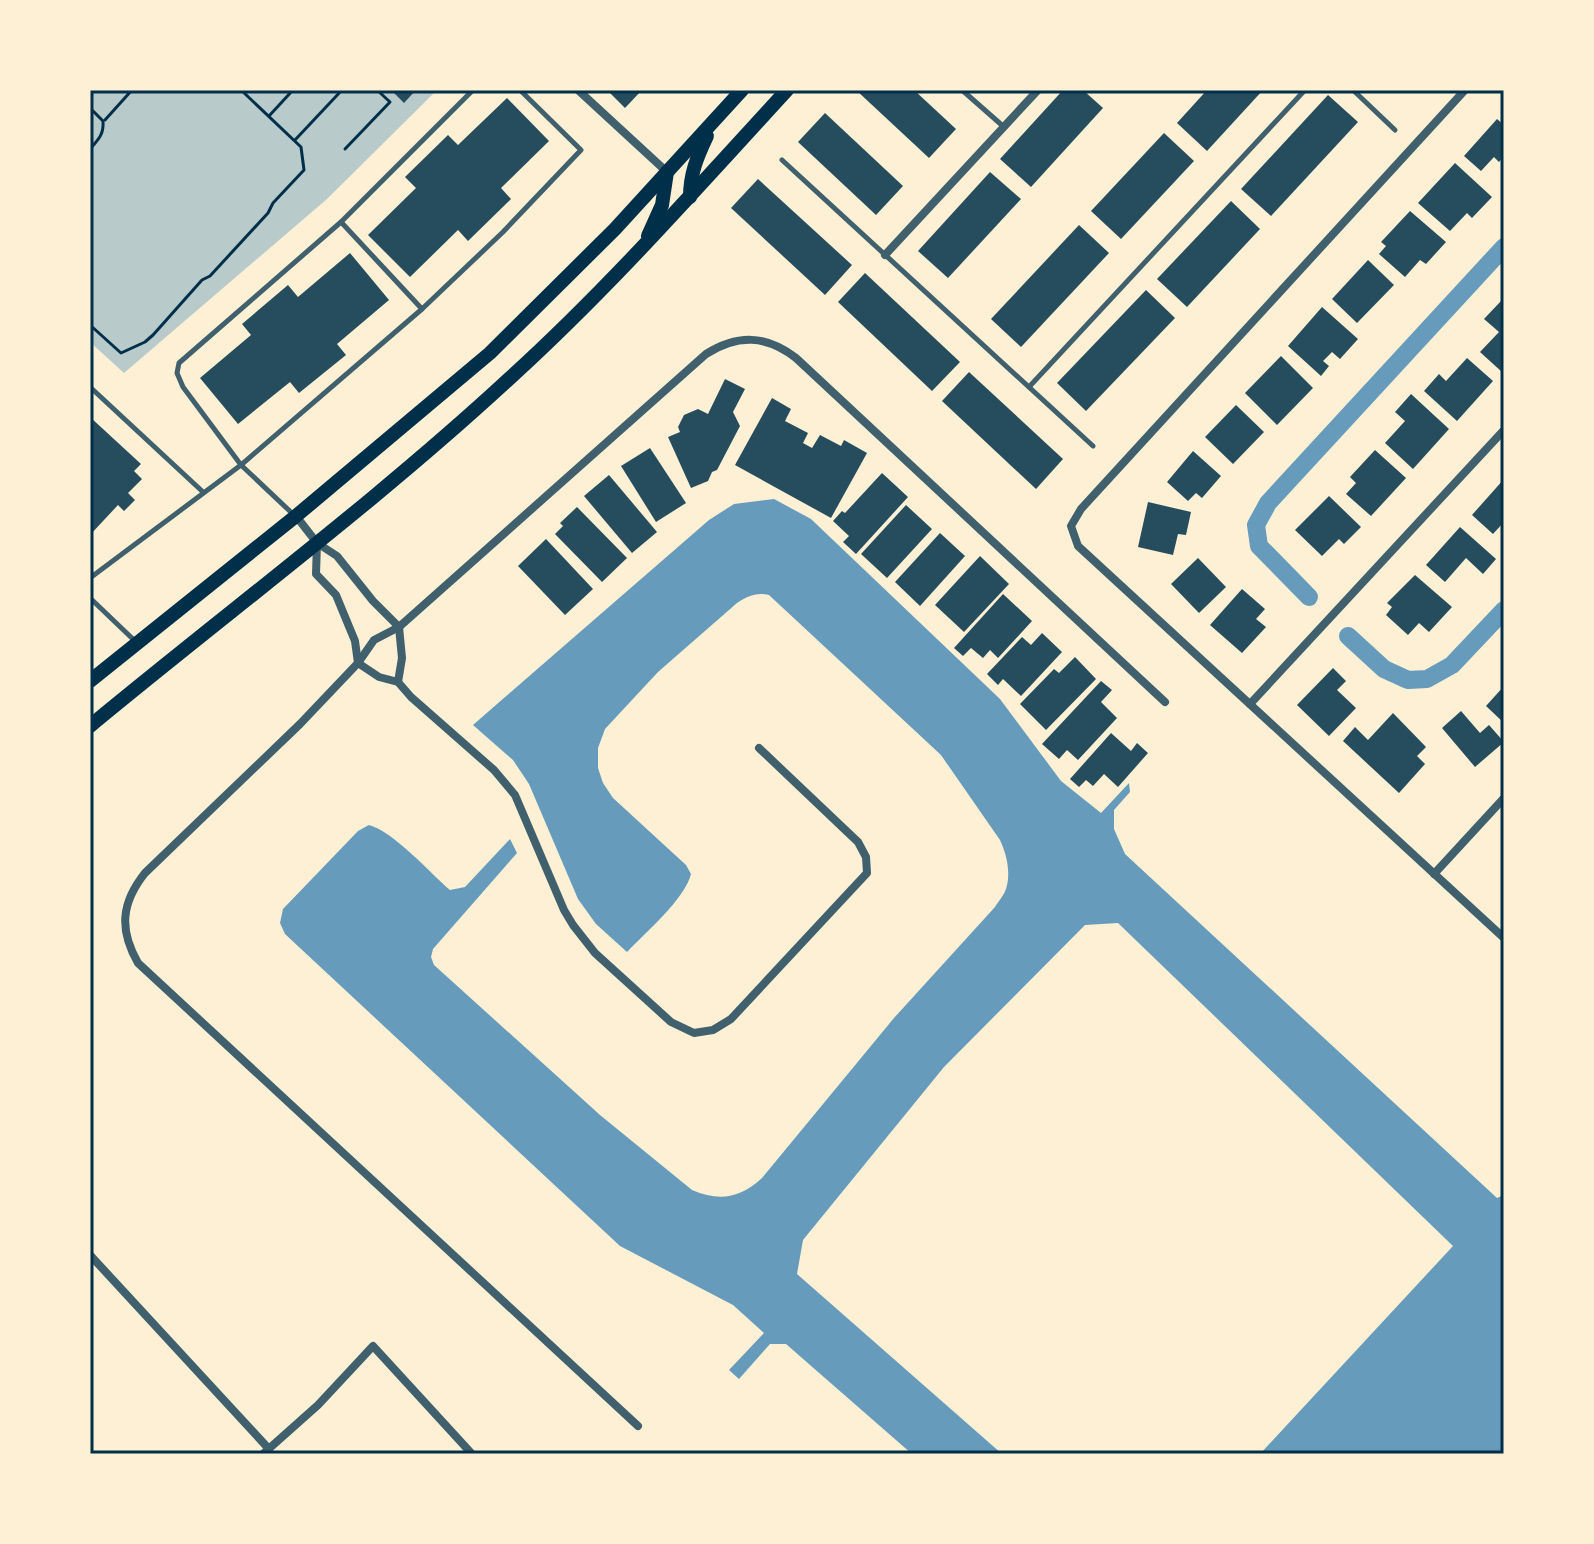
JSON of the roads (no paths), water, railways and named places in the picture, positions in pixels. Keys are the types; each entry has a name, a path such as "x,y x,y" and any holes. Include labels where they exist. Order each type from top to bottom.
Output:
{"main road":[{"path":"90,726 397,478 511,378 643,248 787,90"},
{"path":"90,681 296,516 490,353 615,229 714,121 735,92"},
{"path":"690,197 694,164 714,121"},
{"path":"643,248 662,205 667,172"}],"street":[{"path":"578,90 667,172"},
{"path":"885,255 1038,90"},
{"path":"1465,90 1081,509 1071,526 1078,546 1504,938"},
{"path":"638,1426 138,963 125,933 125,917 131,893 145,873 300,724 358,663 374,640 399,627 706,354 728,343 752,339 768,342 796,358 1165,702"},
{"path":"1250,704 1504,430"},
{"path":"296,516 317,543 337,556 373,601 399,627 402,658 398,682"},
{"path":"317,543 316,574 336,595 355,641 358,663 379,677 398,682 494,770 510,788 522,809 573,925 595,953 671,1022 694,1033 713,1030 731,1019 867,873 866,857 858,842 759,748"},
{"path":"1434,874 1504,798"},
{"path":"90,1255 266,1452 318,1405 373,1346 472,1454"}],"lane":[{"path":"296,516 241,465 183,387 177,373 179,363 341,222 473,90"},
{"path":"90,578 241,465 422,309 503,232 581,150 520,90"},
{"path":"962,90 1004,127"},
{"path":"1029,387 1305,90"},
{"path":"1353,90 1395,130"},
{"path":"782,160 1093,446"},
{"path":"341,222 422,309"},
{"path":"90,387 203,492"},
{"path":"90,598 137,643"}],"water":[{"path":"774,499 811,519 1000,699 1061,781 1101,813 1129,783 1130,792 1114,810 1114,829 1125,854 1497,1198 1504,1195 1504,1454 1260,1454 1453,1246 1118,923 1085,925 944,1067 803,1240 797,1274 1002,1454 912,1454 786,1344 770,1344 739,1379 729,1370 764,1333 733,1305 620,1246 285,934 280,923 283,909 358,831 369,825 400,844 450,890 465,887 510,839 517,853 433,949 431,957 434,965 600,1115 692,1190 712,1196 729,1196 746,1190 762,1178 894,1018 995,907 1005,891 1008,877 1000,840 941,755 769,595 752,595 737,603 658,672 605,729 598,748 598,768 603,783 613,798 686,865 691,874 673,905 627,952 596,924 578,899 529,784 513,760 473,725 709,520 734,504"}],"waterway":[{"path":"1309,597 1259,546 1256,525 1268,503 1504,247"},
{"path":"1348,636 1384,669 1408,680 1427,679 1452,665 1504,610"}]}
